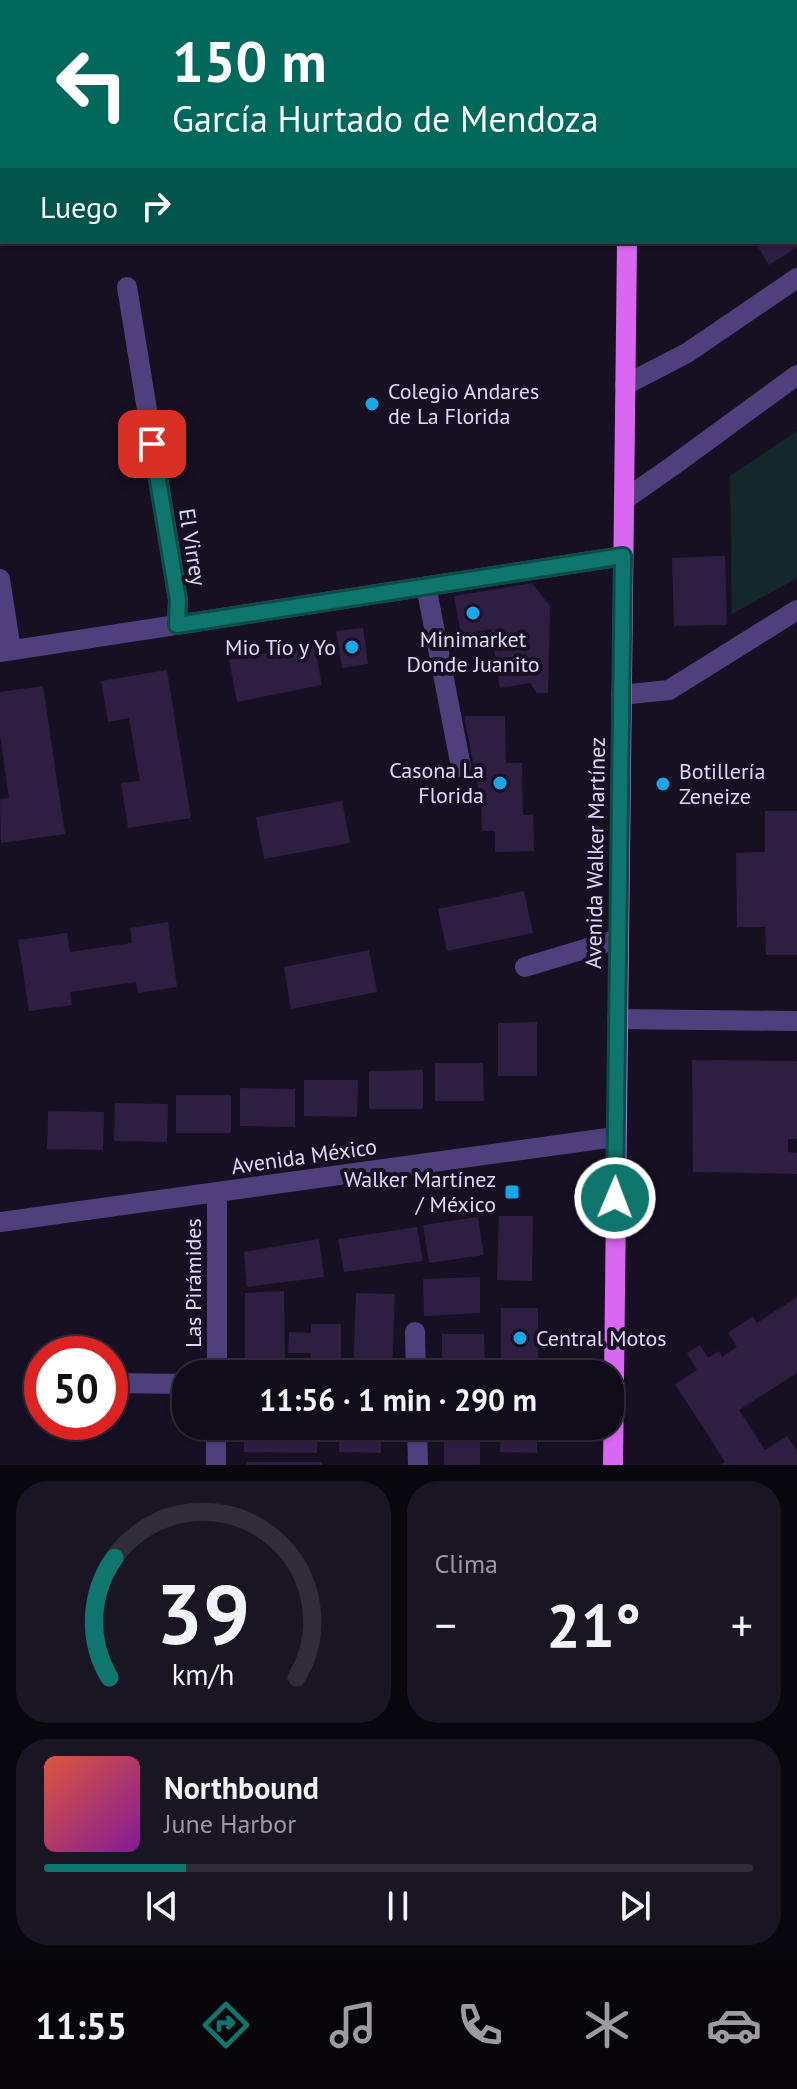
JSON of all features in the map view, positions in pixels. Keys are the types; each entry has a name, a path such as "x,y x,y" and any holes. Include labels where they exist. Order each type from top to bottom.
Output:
{"main road":[{"name":"Avenida Walker Martínez","path":"613,1465 627,244"}],"street":[{"path":"625,385 687,353 797,278"},
{"name":"El Virrey","path":"127,287 178,600 177,625"},
{"path":"624,500 797,375"},
{"path":"0,579 6,651 623,556"},
{"path":"426,586 461,767"},
{"path":"621,695 669,690 797,610"},
{"path":"525,967 618,939"},
{"path":"617,1019 797,1021"},
{"name":"Avenida México","path":"0,1222 615,1137"},
{"name":"Las Pirámides","path":"217,1192 217,1360"},
{"path":"415,1332 416,1360"},
{"path":"128,1383 172,1384"},
{"path":"216,1440 216,1465"},
{"path":"417,1440 418,1465"}],"green space":[{"path":"797,431 797,578 732,614 730,476"}],"building":[{"path":"756,244 797,244 797,247 769,265"},
{"path":"725,556 727,625 674,626 672,558"},
{"path":"532,583 550,606 548,693 537,693 530,683 500,688 491,629 461,635 454,596"},
{"name":"Mio Tío y Yo","path":"363,628 368,664 342,668 336,631"},
{"path":"314,644 322,685 237,702 229,660"},
{"path":"167,670 191,818 128,828 121,783 140,781 129,718 108,722 101,681"},
{"path":"43,686 65,834 1,843 0,799 9,798 0,735 0,692"},
{"name":"Casona La Florida","path":"464,716 505,716 506,763 522,763 523,815 533,815 534,851 495,852 495,831 482,831 481,803"},
{"path":"342,801 350,843 264,859 256,817"},
{"path":"765,811 797,811 797,955 766,955 765,927 737,927 736,853 765,852"},
{"path":"524,891 533,933 447,951 438,909"},
{"path":"168,922 177,987 138,993 136,982 70,992 72,1005 29,1011 18,940 67,933 70,952 132,943 130,928"},
{"path":"369,950 377,992 291,1009 284,967"},
{"path":"537,1022 537,1076 498,1076 498,1023"},
{"path":"692,1060 797,1061 797,1139 788,1139 788,1152 797,1153 797,1174 693,1172"},
{"path":"435,1063 483,1063 484,1101 435,1101"},
{"path":"423,1070 423,1109 369,1109 369,1071"},
{"path":"304,1080 358,1080 357,1117 304,1116"},
{"path":"240,1088 295,1089 295,1127 240,1126"},
{"path":"176,1095 231,1095 231,1133 176,1133"},
{"path":"115,1103 168,1104 167,1142 114,1141"},
{"path":"48,1111 104,1112 103,1150 47,1149"},
{"path":"499,1216 533,1216 532,1281 497,1280"},
{"path":"478,1217 484,1255 429,1263 423,1225"},
{"path":"417,1227 423,1261 344,1272 338,1239"},
{"path":"319,1239 324,1277 247,1287 244,1252"},
{"path":"480,1277 480,1313 424,1316 423,1279"},
{"path":"284,1291 285,1360 245,1360 245,1293"},
{"path":"356,1293 395,1294 392,1360 353,1360"},
{"path":"797,1297 797,1373 739,1410 765,1450 787,1436 797,1451 797,1465 720,1465 725,1462 675,1384 697,1370 687,1353 700,1345 708,1358 719,1351 722,1357 737,1347 728,1333 753,1316 757,1323"},
{"name":"Central Motos","path":"501,1308 538,1308 538,1360 501,1360"},
{"path":"311,1324 341,1324 341,1360 311,1360 311,1353 288,1353 289,1332 311,1333"},
{"path":"442,1334 484,1334 485,1360 442,1360"},
{"path":"244,1440 317,1440 317,1453 244,1452"},
{"path":"399,1440 381,1441 381,1453 339,1452 339,1442 323,1442"},
{"path":"444,1440 480,1440 480,1465 444,1465"},
{"path":"500,1440 537,1440 537,1453 500,1452"},
{"path":"247,1462 322,1462 322,1465 247,1465"}],"place":[{"name":"Colegio Andares de La Florida","path":"372,404"},
{"name":"Minimarket Donde Juanito","path":"473,613"},
{"name":"Mio Tío y Yo","path":"352,647"},
{"name":"Casona La Florida","path":"500,783"},
{"name":"Botillería Zeneize","path":"663,784"},
{"name":"Walker Martínez / México","path":"512,1192"},
{"name":"Central Motos","path":"520,1338"}],"route":[{"path":"152,444 178,600 177,625 623,556 615,1198"}]}
